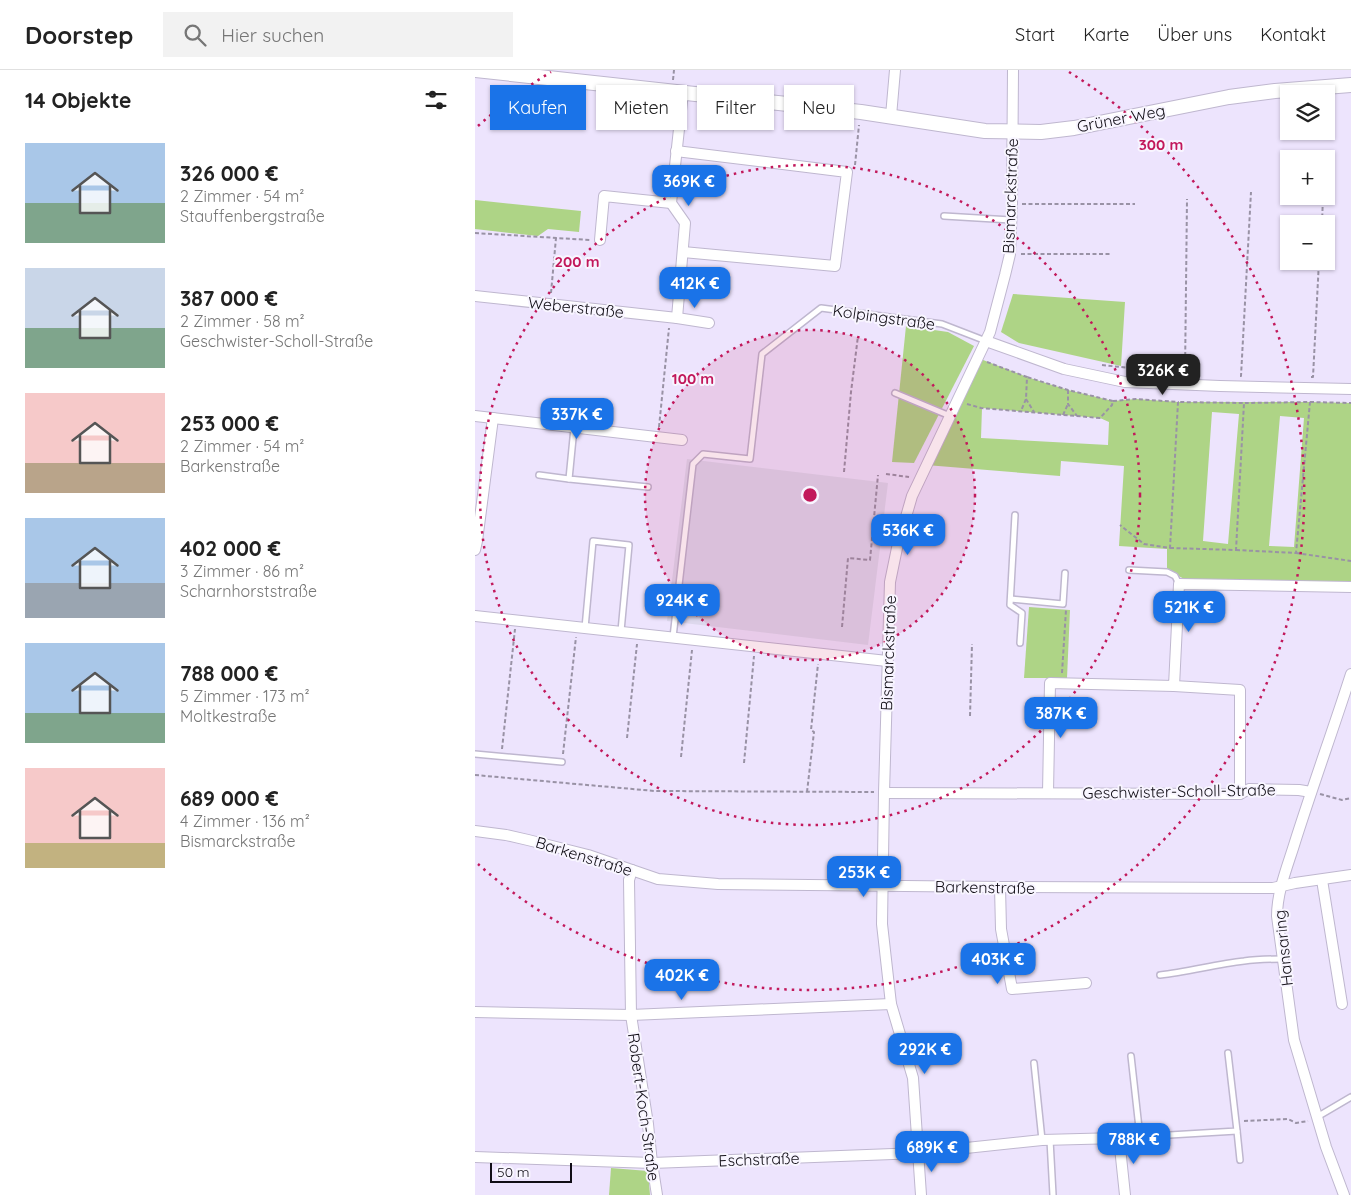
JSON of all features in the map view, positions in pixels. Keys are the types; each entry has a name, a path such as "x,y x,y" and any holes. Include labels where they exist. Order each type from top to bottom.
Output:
{"street":[{"name":"Grüner Weg","path":"475,70 644,85"},
{"path":"891,116 895,70"},
{"name":"Bismarckstraße","path":"921,1195 913,1078 891,1004 882,924 890,582 897,548 917,482 990,332 1010,254 1013,70"},
{"name":"Grüner Weg","path":"687,89 891,116 985,131 1041,132 1229,97 1351,85"},
{"path":"673,318 683,252 685,223 671,203 677,130"},
{"path":"676,151 847,172 835,266 683,252"},
{"path":"600,240 604,196 671,203"},
{"name":"Weberstraße","path":"475,296 709,323"},
{"path":"986,341 1064,369 1125,382 1351,390"},
{"path":"475,416 682,440"},
{"path":"476,544 493,418"},
{"path":"1174,686 1179,584 1351,587"},
{"path":"475,616 887,660"},
{"name":"Hansaring","path":"1344,1195 1294,1040 1277,904 1311,792 1351,674"},
{"path":"1048,793 1050,683 1174,686 1240,690 1240,794"},
{"name":"Geschwister-Scholl-Straße","path":"884,793 1240,794 1249,789 1311,792"},
{"name":"Barkenstraße","path":"475,832 506,835 588,855 658,879 718,884 1261,888 1351,875"},
{"name":"Robert-Koch-Straße","path":"632,870 629,880 631,1015 657,1195"},
{"path":"1322,880 1341,1004"},
{"path":"1000,887 1001,929 1011,989 1086,984"},
{"path":"475,1012 631,1015 891,1004"},
{"path":"1119,1138 1125,1195"},
{"name":"Eschstraße","path":"475,1157 652,1164 919,1153 1046,1140 1119,1138"}],"lane":[{"path":"944,216 1011,220"},
{"name":"Kolpingstraße","path":"673,637 693,464 703,454 750,459 762,354 821,308 942,324 986,341"},
{"path":"895,393 950,416"},
{"path":"569,479 575,427"},
{"path":"539,475 648,487"},
{"path":"1015,515 1010,605 1022,613 1020,643"},
{"path":"581,628 593,541 629,545 621,632"},
{"path":"1129,570 1167,572 1175,576 1179,584"},
{"path":"1011,599 1063,604 1065,573"},
{"path":"475,754 562,762"},
{"path":"1160,975 1246,960 1283,959"},
{"path":"1229,1053 1240,1160"},
{"path":"1131,1056 1140,1137"},
{"path":"1034,1063 1053,1195"},
{"path":"1318,1118 1351,1097"},
{"path":"1119,1138 1237,1131"}],"path":[{"path":"674,70 677,85"},
{"path":"847,172 855,168 861,112"},
{"path":"1232,376 1241,376 1251,192"},
{"path":"1102,365 1185,374 1187,199"},
{"path":"1012,204 1135,204"},
{"path":"475,233 600,240"},
{"path":"549,304 556,238"},
{"path":"1010,254 1111,254"},
{"path":"1304,377 1313,377 1319,270"},
{"path":"658,436 673,318"},
{"path":"844,472 858,336"},
{"path":"978,358 1027,377 1068,390 1113,401 1136,399 1178,402 1351,403"},
{"path":"1021,411 1026,399 1027,377"},
{"path":"1063,415 1068,404 1068,390"},
{"path":"1026,399 1034,412"},
{"path":"957,402 981,408 1100,418 1112,405 1113,401"},
{"path":"1170,548 1178,402"},
{"path":"1296,553 1310,402"},
{"path":"1236,550 1244,403"},
{"path":"1068,404 1077,416"},
{"path":"886,474 909,477"},
{"path":"842,627 848,558 870,560 878,475"},
{"path":"1120,525 1144,544 1170,548 1296,553 1351,561"},
{"path":"1062,684 1067,604 1063,604"},
{"path":"501,756 516,621"},
{"path":"562,762 581,628"},
{"path":"627,738 638,634"},
{"path":"681,757 693,640"},
{"path":"970,716 972,644"},
{"path":"744,763 755,646"},
{"path":"807,792 814,732 811,730 819,653"},
{"path":"475,775 655,791 884,793"},
{"path":"1311,792 1342,800 1351,798"},
{"path":"1237,1122 1288,1119 1295,1123 1318,1118"}],"shaded area":[{"path":"687,459 888,483 868,645 667,621"}],"green space":[{"path":"475,200 581,211 579,232 548,229 538,236 475,229"},
{"path":"1013,294 1125,302 1121,366 1019,343 1001,332"},
{"path":"906,326 948,332 974,346 914,463 892,462"},
{"path":"978,358 1027,377 1068,390 1113,401 1136,399 1178,402 1351,403 1351,587 1192,583 1167,570 1167,549 1119,546 1124,466 1061,461 1060,476 926,465","holes":["982,408 1100,418 1109,422 1108,445 981,438","1212,412 1239,414 1228,544 1203,541","1280,416 1304,418 1294,547 1269,546"]},
{"path":"1029,607 1070,610 1067,678 1024,678"},
{"path":"611,1168 648,1171 650,1195 609,1195"}]}
